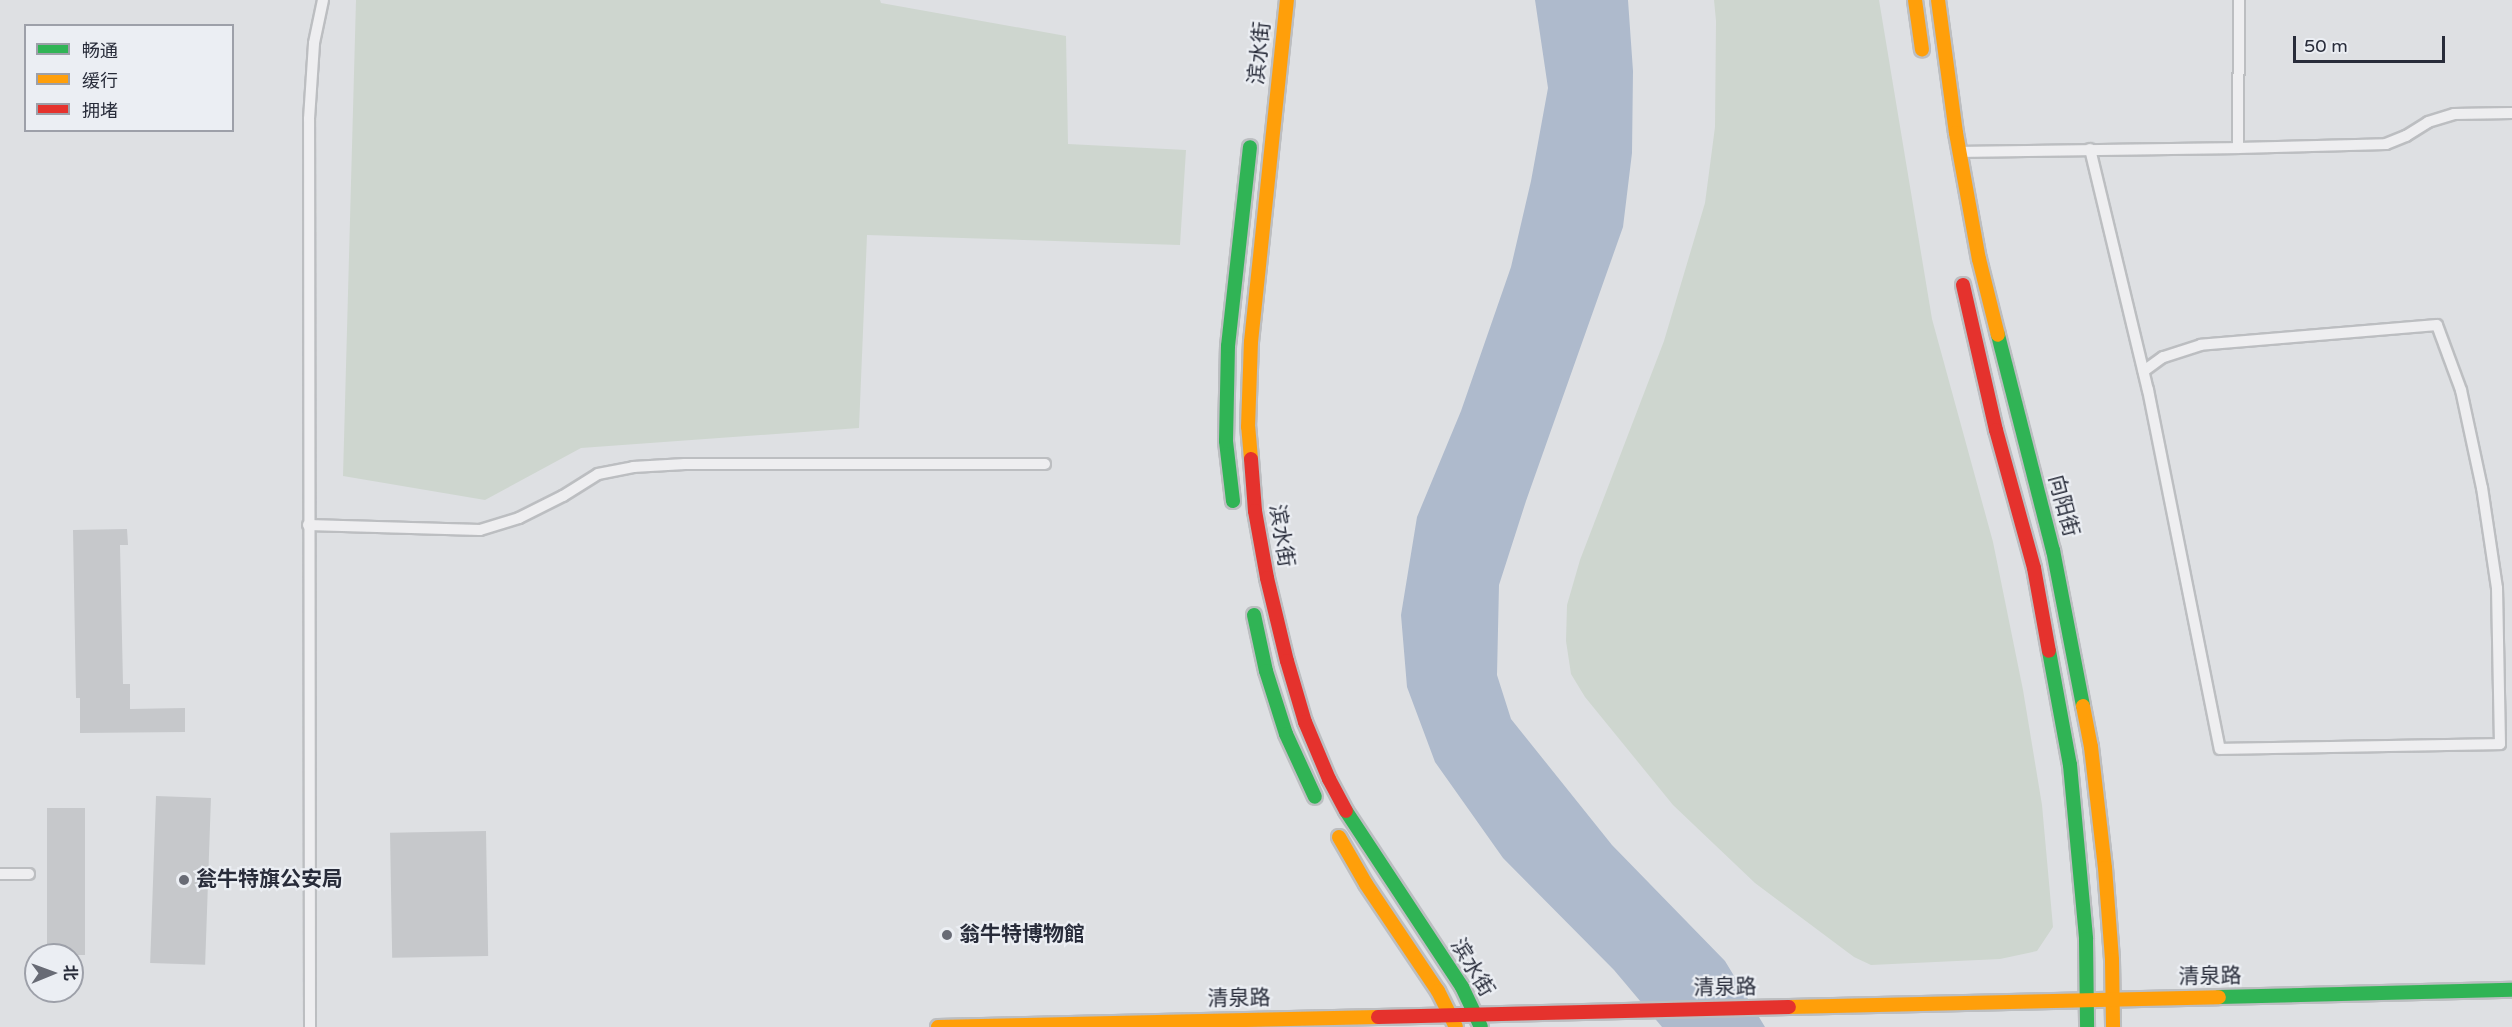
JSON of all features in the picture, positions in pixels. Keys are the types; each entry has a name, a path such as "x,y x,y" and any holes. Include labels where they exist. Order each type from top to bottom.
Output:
{"street":[{"name":"滨水街","path":"1287,0 1251,342 1248,428 1255,511 1267,578 1287,662 1305,722 1329,779 1358,832 1462,987 1478,1021"},
{"path":"1915,0 1923,59"},
{"name":"向阳街","path":"1938,0 1960,152 1979,259 2053,550 2073,644 2091,747 2104,857 2112,1027"},
{"name":"滨水街","path":"1236,518 1226,441 1228,346 1252,127"},
{"path":"1960,269 1996,430 2034,568 2070,765 2086,939 2087,1027"},
{"path":"1250,598 1266,671 1286,734 1321,807"},
{"name":"滨水街","path":"1332,826 1366,884 1431,982 1453,1021"},
{"name":"清泉路","path":"938,1027 1478,1021 1593,1012 2512,990"}],"lane":[{"path":"310,1027 309,119 314,43 323,0"},
{"path":"2238,148 2239,0"},
{"path":"1960,152 2386,144 2406,136 2428,122 2454,114 2512,113"},
{"path":"2090,149 2144,371 2220,749 2500,744 2497,588 2482,488 2461,390 2437,325 2201,345 2163,357 2144,371"},
{"path":"308,525 480,530 519,518 563,496 598,474 633,467 685,464 1045,464"},
{"path":"0,874 29,874"}],"shaded area":[{"path":"356,0 880,0 881,3 1066,36 1068,144 1186,150 1180,245 867,235 859,428 581,448 485,500 343,476"},
{"path":"1714,0 1879,0 1932,319 1993,542 2023,690 2042,805 2053,927 2037,951 2000,959 1871,965 1854,957 1755,883 1673,805 1585,697 1571,674 1566,641 1567,605 1580,560 1664,341 1705,203 1715,127 1716,21"}],"water":[{"path":"1535,0 1628,0 1633,71 1632,153 1623,227 1526,501 1499,585 1497,675 1511,719 1612,845 1725,961 1765,1027 1662,1027 1614,970 1503,858 1435,762 1407,687 1401,615 1417,517 1461,411 1511,267 1531,181 1548,88"}],"building":[{"path":"127,529 128,545 120,545 123,684 130,684 130,709 185,708 185,732 80,733 80,698 76,698 73,530"},
{"name":"瓮牛特旗公安局","path":"156,796 211,798 205,965 150,963"},
{"path":"47,808 85,808 84,955 84,943 47,943"},
{"path":"486,831 488,956 392,958 390,833"}],"traffic: fast":[{"path":"1233,501 1226,441 1228,346 1250,147"},
{"path":"1998,335 2053,550 2083,706"},
{"path":"1254,615 1266,671 1286,734 1315,797"},
{"path":"2049,651 2070,765 2086,939 2087,1027"},
{"path":"1346,811 1462,987 1481,1027"},
{"path":"2219,997 2512,990"}],"traffic: slow":[{"path":"1251,459 1248,427 1251,342 1287,0"},
{"path":"1915,0 1922,50"},
{"path":"1938,0 1956,133 1979,259 1998,335"},
{"path":"2083,706 2091,747 2105,868 2112,960 2113,1027"},
{"path":"1339,837 1366,884 1438,991 1456,1027"},
{"path":"1789,1007 2219,997"},
{"path":"938,1027 1378,1017"}],"traffic: jam":[{"path":"1963,285 1996,430 2034,568 2049,651"},
{"path":"1251,459 1255,511 1267,578 1287,661 1305,722 1329,779 1346,811"},
{"path":"1378,1017 1789,1007"}],"place":[{"name":"瓮牛特旗公安局","path":"184,880"},
{"name":"翁牛特博物館","path":"947,935"}]}
